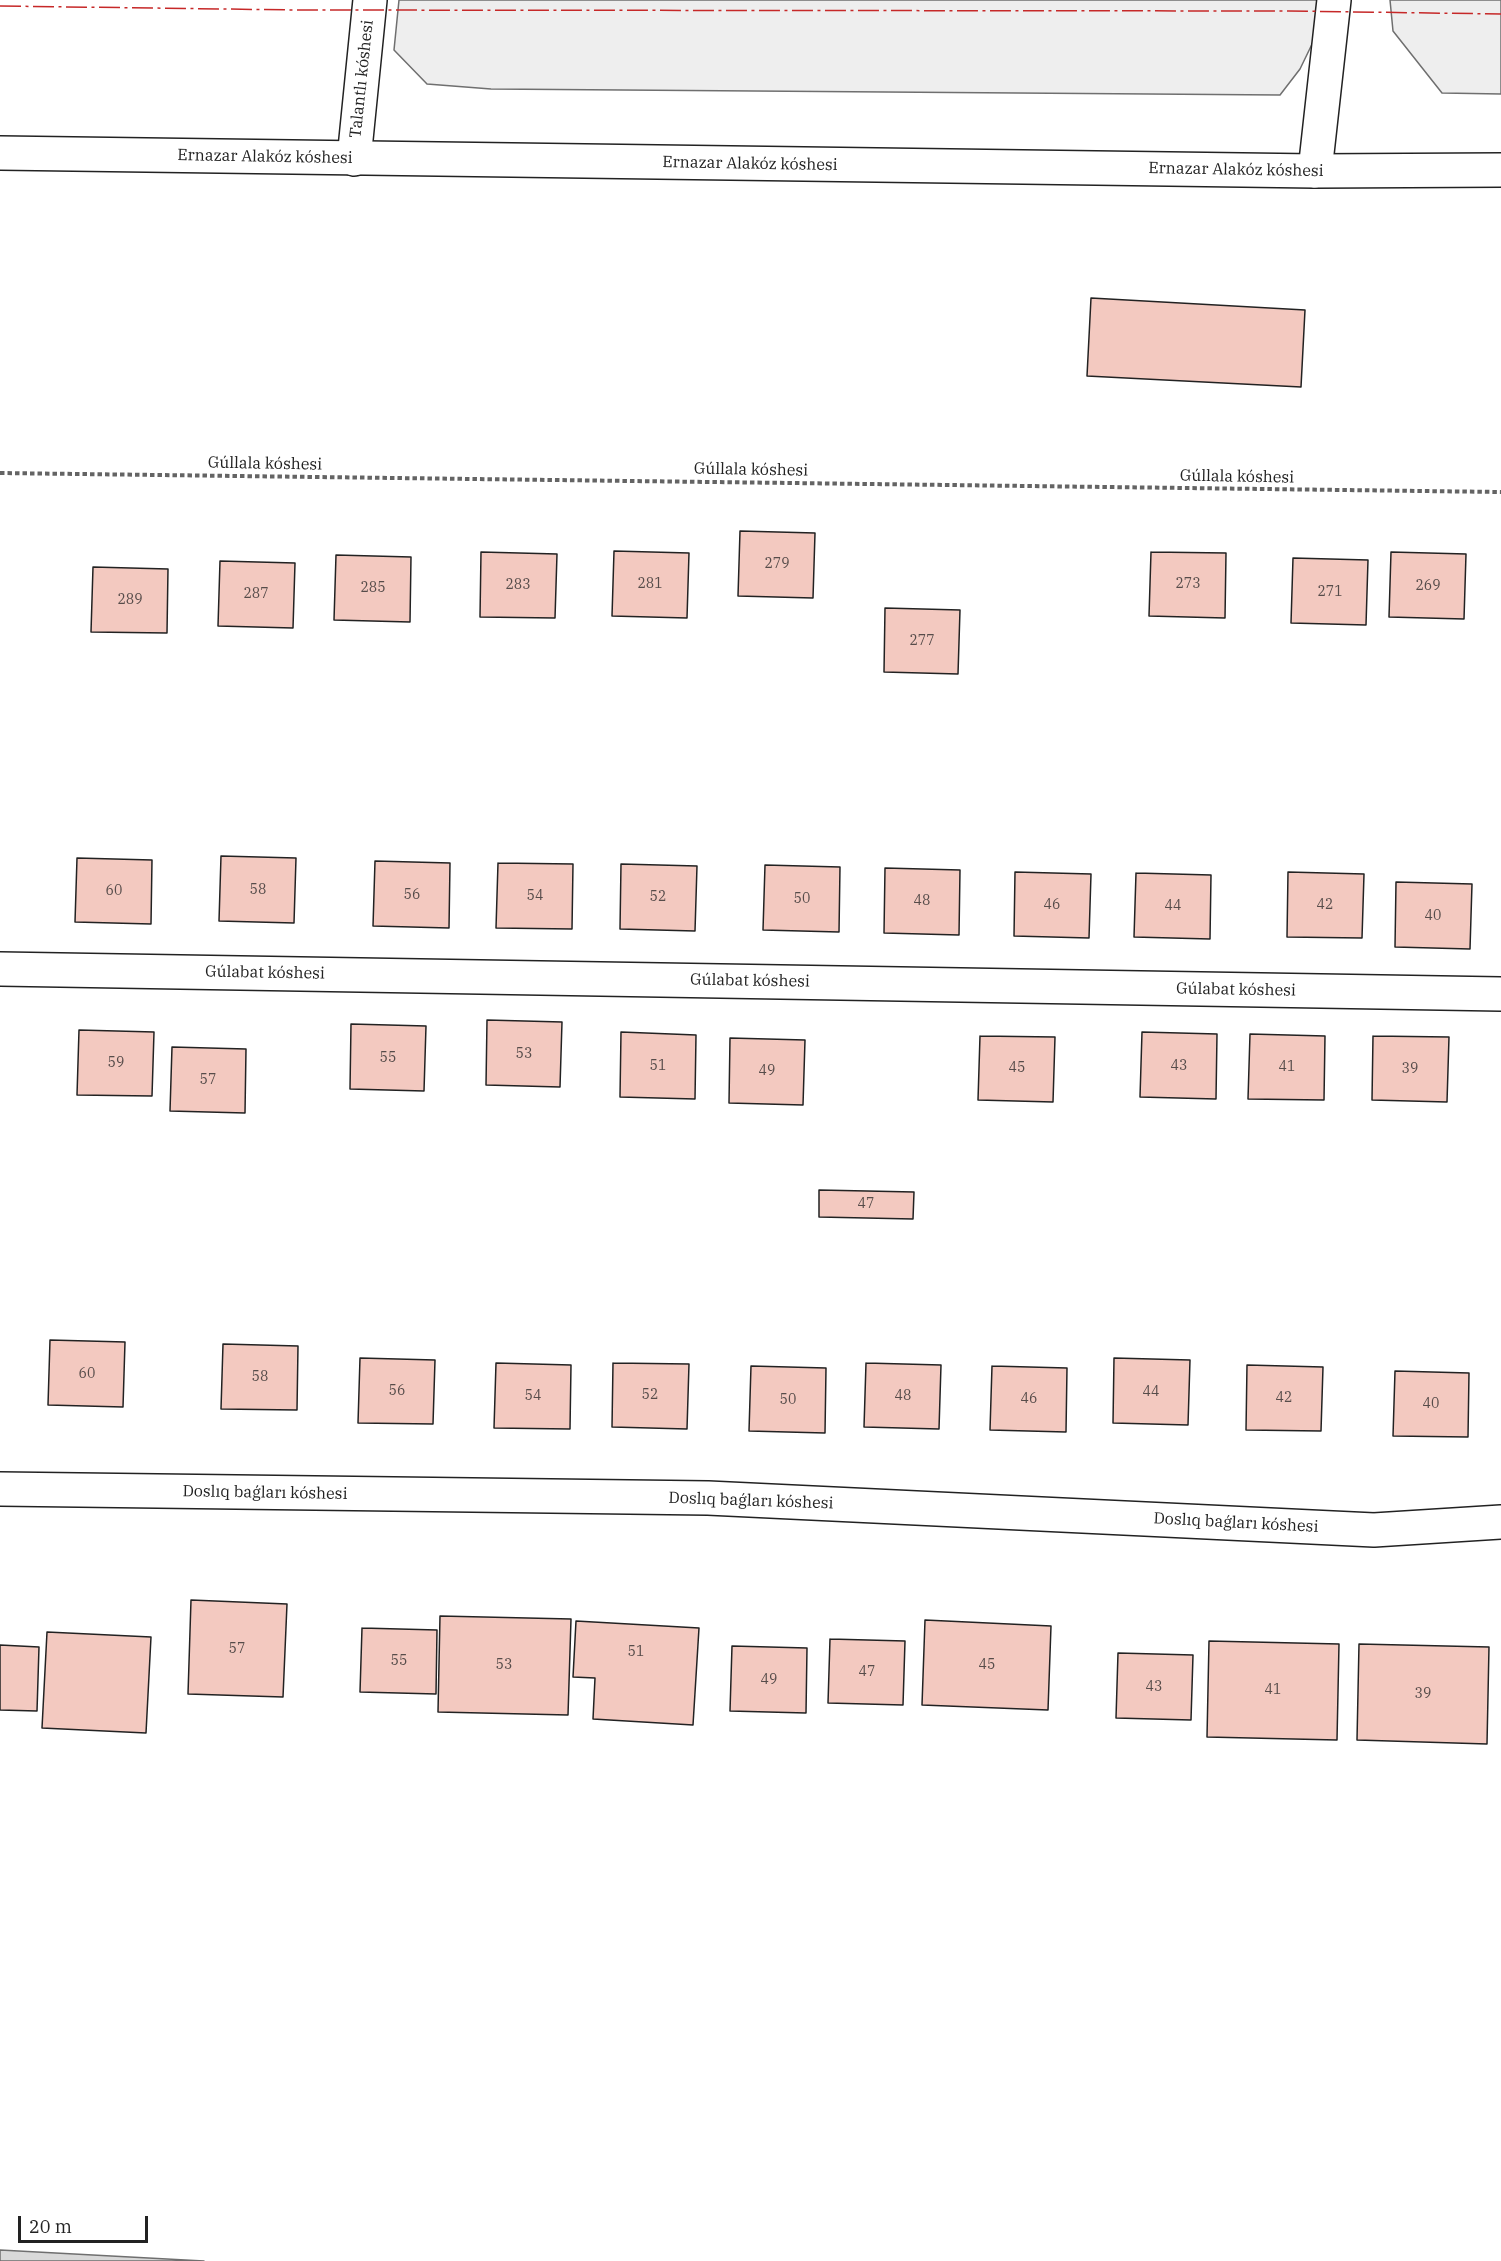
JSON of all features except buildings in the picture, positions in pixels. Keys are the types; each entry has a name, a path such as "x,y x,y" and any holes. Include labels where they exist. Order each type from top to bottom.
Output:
{"street":[{"name":"Talantlı kóshesi","path":"354,159 370,0"},
{"path":"1316,171 1334,0"},
{"name":"Ernazar Alakóz kóshesi","path":"0,153 1316,171 1501,170"},
{"name":"Gúlabat kóshesi","path":"0,969 1501,994"},
{"name":"Doslıq baǵları kóshesi","path":"0,1490 708,1498 1374,1530 1501,1522"}],"path":[{"name":"Gúllala kóshesi","path":"0,473 1501,492"}],"shaded area":[{"path":"399,0 1319,0 1315,38 1300,69 1280,95 491,89 427,84 394,50"},
{"path":"1390,0 1501,0 1501,94 1442,93 1393,31"},
{"path":"0,2250 204,2261 0,2261"}],"power":[{"path":"0,6 297,10 1289,11 1501,14"}]}
